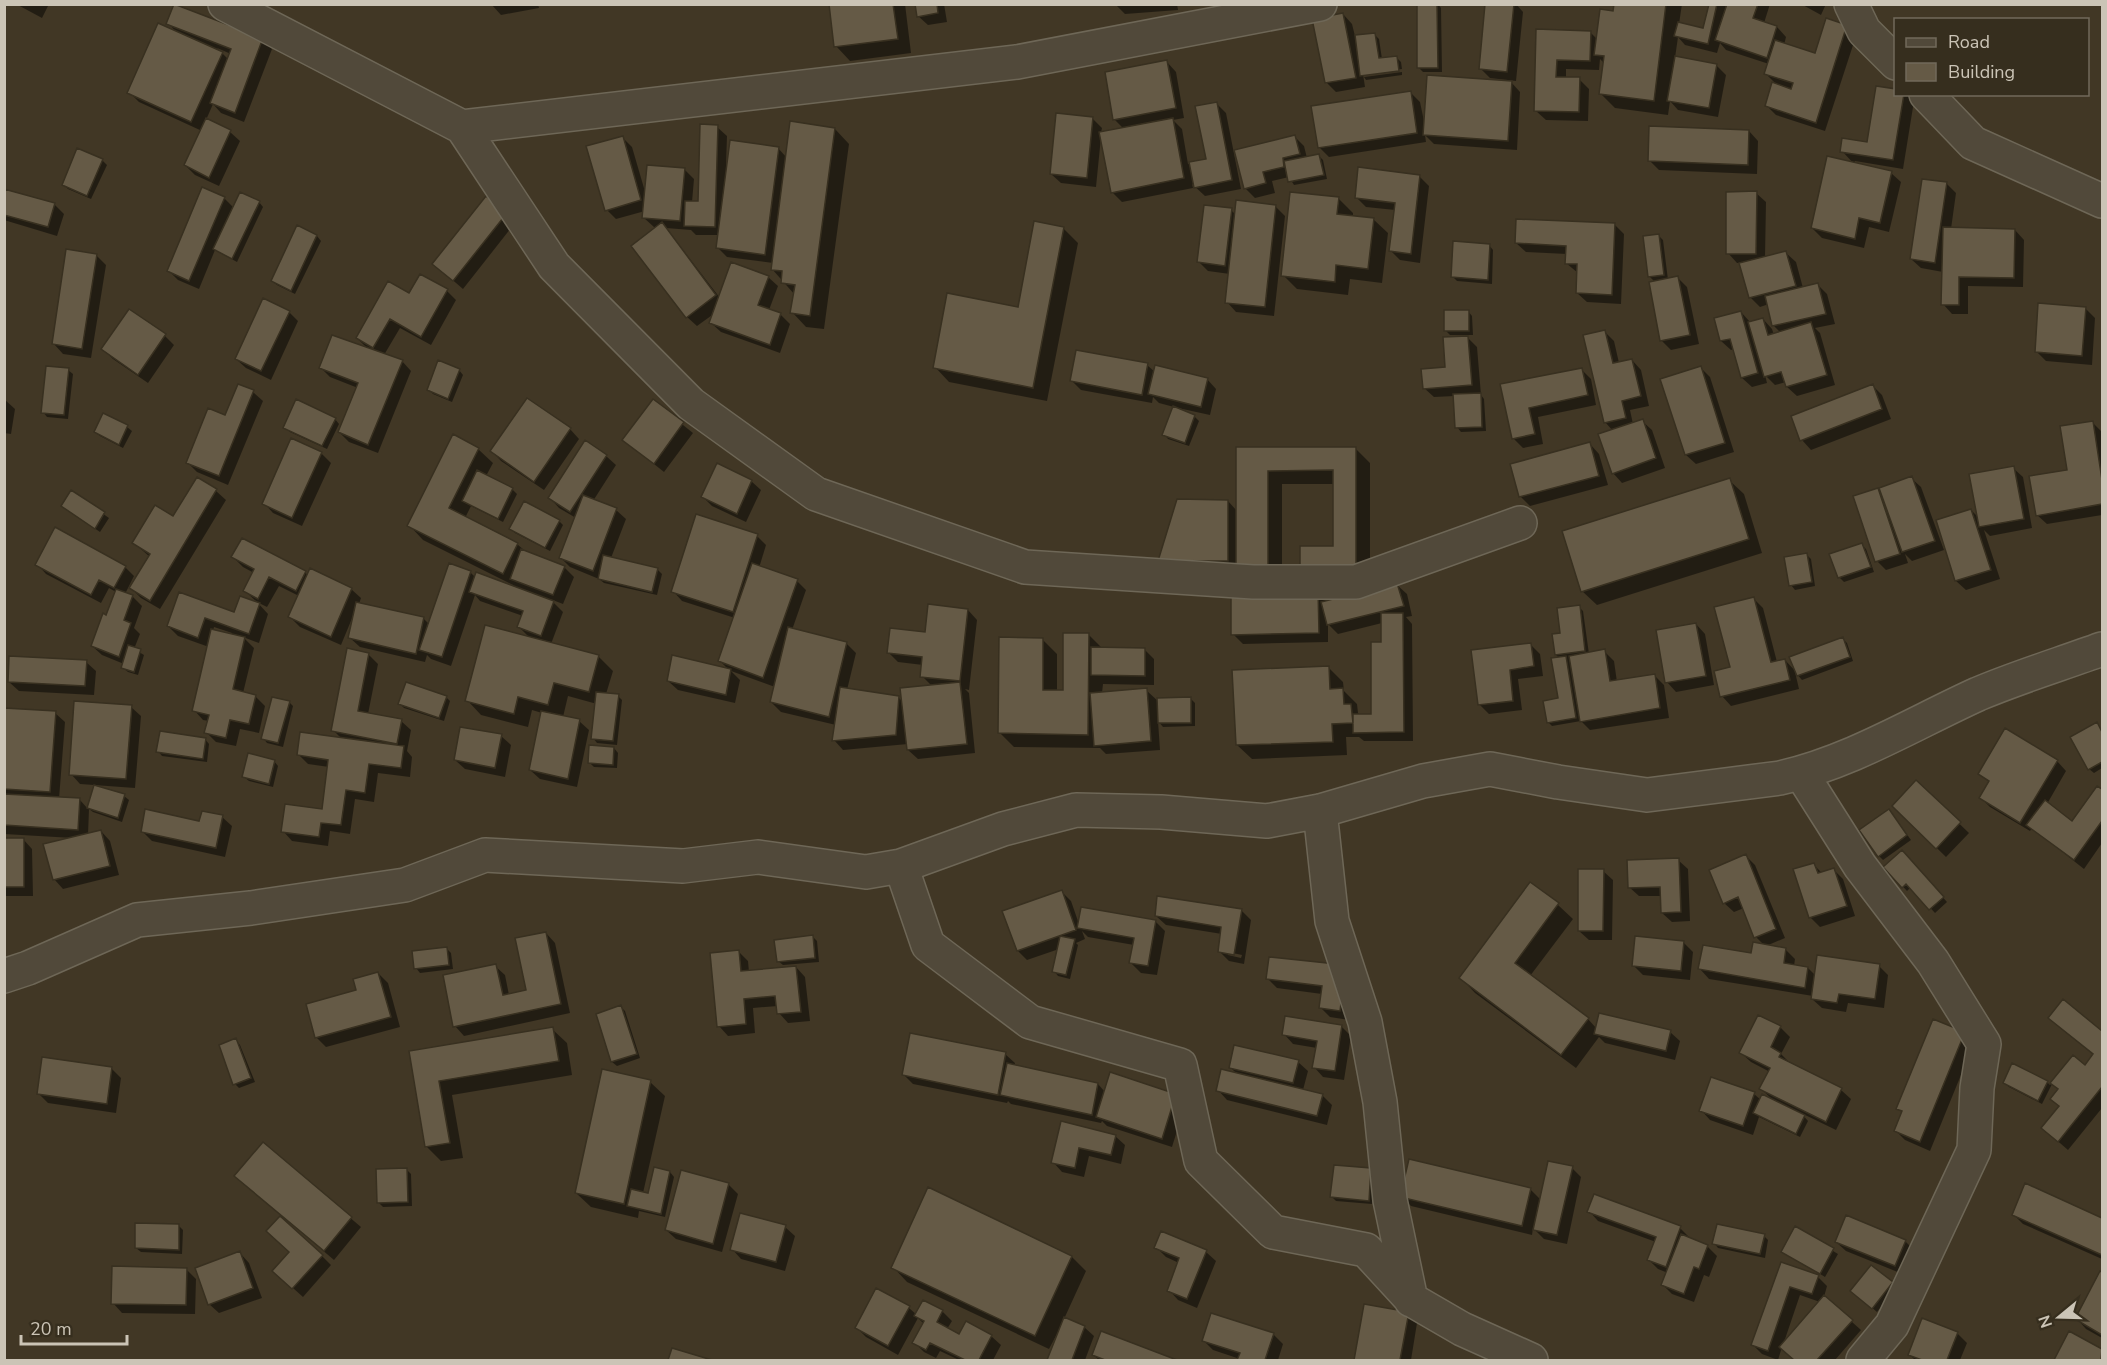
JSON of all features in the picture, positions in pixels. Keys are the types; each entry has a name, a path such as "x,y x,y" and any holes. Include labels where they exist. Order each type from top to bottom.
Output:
{"street":[{"path":"225,4 462,127 554,266 691,404 816,495 1025,567 1253,582 1356,582 1520,523"},
{"path":"462,127 1017,62 1320,4"},
{"path":"1851,4 1864,31 1894,61"},
{"path":"1928,96 1973,143 2103,201"},
{"path":"4,976 28,968 136,920 251,908 405,885 484,855 683,866 758,857 866,872 901,866 1003,829 1076,810 1161,813 1267,821 1320,811 1423,781 1490,769 1647,795 1702,789 1801,773 1868,749 1979,694 2103,650"},
{"path":"1801,773 1860,866 1933,962 1984,1044 1977,1088 1974,1150 1892,1325 1863,1360"},
{"path":"1320,811 1332,921 1365,1022 1380,1101 1389,1200 1412,1300"},
{"path":"901,866 928,945 1030,1022 1180,1065 1201,1161 1273,1232 1366,1250 1412,1300 1462,1329 1531,1360"}],"building":[{"path":"174,4 263,38 235,113 210,103 231,49 166,24"},
{"path":"829,4 893,4 898,39 834,47"},
{"path":"915,4 937,4 938,13 917,17"},
{"path":"1417,4 1437,4 1438,68 1417,68"},
{"path":"1485,4 1514,4 1507,72 1479,69"},
{"path":"1614,4 1666,4 1654,101 1599,94 1604,56 1594,55 1600,9 1613,11"},
{"path":"1709,4 1717,4 1708,44 1674,36 1678,22 1703,28"},
{"path":"1727,4 1758,4 1753,18 1777,26 1767,58 1715,40"},
{"path":"1343,13 1356,78 1325,83 1312,19"},
{"path":"1826,18 1847,25 1816,123 1765,106 1772,82 1791,89 1793,83 1764,74 1775,40 1815,53"},
{"path":"158,23 223,52 191,122 127,93"},
{"path":"1536,29 1591,31 1590,61 1557,60 1556,77 1580,77 1579,112 1534,111"},
{"path":"1375,33 1379,58 1397,56 1399,71 1360,76 1355,35"},
{"path":"1675,56 1717,64 1709,108 1667,101"},
{"path":"1167,60 1176,108 1113,120 1105,72"},
{"path":"1427,75 1512,81 1508,141 1423,135"},
{"path":"1876,86 1894,89 1894,96 1904,96 1893,160 1840,152 1842,138 1867,142"},
{"path":"1411,91 1417,133 1318,148 1311,106"},
{"path":"1217,102 1232,180 1194,188 1189,162 1206,159 1195,106"},
{"path":"1056,113 1093,117 1087,178 1050,174"},
{"path":"206,118 231,130 209,178 184,165"},
{"path":"1173,118 1184,178 1111,193 1099,132"},
{"path":"790,121 835,128 810,316 790,313 795,285 781,283 782,271 771,270"},
{"path":"700,124 718,125 715,227 684,226 685,201 698,201"},
{"path":"1649,126 1749,130 1748,165 1648,161"},
{"path":"1295,135 1300,154 1283,158 1284,167 1263,172 1266,183 1244,189 1234,150"},
{"path":"623,136 641,200 605,211 586,146"},
{"path":"730,140 779,147 765,255 716,248"},
{"path":"77,148 103,159 87,196 62,185"},
{"path":"1319,154 1324,175 1288,182 1284,161"},
{"path":"1827,156 1892,171 1880,223 1859,218 1855,239 1811,228"},
{"path":"647,165 685,168 680,221 642,218"},
{"path":"1358,167 1420,175 1411,254 1389,251 1395,203 1355,198"},
{"path":"1922,179 1947,182 1935,263 1910,259"},
{"path":"202,187 225,197 189,281 167,271"},
{"path":"4,189 55,203 48,227 4,215"},
{"path":"1757,191 1756,254 1726,254 1726,192"},
{"path":"240,192 260,201 232,259 213,249"},
{"path":"1290,192 1339,197 1337,214 1374,218 1368,269 1336,265 1335,282 1281,276"},
{"path":"486,196 507,213 453,281 432,264"},
{"path":"1236,200 1276,205 1265,307 1225,303"},
{"path":"1204,205 1232,208 1225,266 1197,262"},
{"path":"1516,219 1615,223 1612,295 1576,293 1577,264 1565,264 1566,246 1515,243"},
{"path":"1034,221 1064,227 1033,388 933,368 947,293 1018,307"},
{"path":"662,222 716,295 686,318 631,246"},
{"path":"297,225 317,235 291,291 271,281"},
{"path":"1943,227 2015,229 2014,278 1959,277 1959,305 1941,305"},
{"path":"1659,234 1664,275 1648,277 1643,236"},
{"path":"1453,241 1490,244 1488,280 1451,277"},
{"path":"66,249 97,254 82,349 52,344"},
{"path":"1786,251 1796,286 1749,298 1739,263"},
{"path":"731,262 769,276 758,305 781,313 770,345 709,323"},
{"path":"420,274 448,289 421,337 390,319 373,348 356,338 388,281 409,293"},
{"path":"1678,276 1690,335 1660,341 1649,282"},
{"path":"1818,283 1826,314 1772,326 1765,296"},
{"path":"263,298 290,311 261,371 235,359"},
{"path":"2038,303 2086,307 2082,356 2035,352"},
{"path":"129,309 166,334 138,375 101,349"},
{"path":"1444,310 1469,310 1469,331 1444,331"},
{"path":"1741,311 1758,373 1741,378 1730,339 1720,341 1714,318"},
{"path":"1763,318 1768,335 1811,322 1827,375 1786,387 1781,372 1764,377 1748,322"},
{"path":"1605,330 1613,363 1632,359 1641,396 1622,401 1626,418 1604,423 1583,335"},
{"path":"332,335 403,360 368,445 338,432 358,383 319,368"},
{"path":"1468,336 1472,385 1423,389 1421,369 1445,367 1443,337"},
{"path":"1076,350 1148,363 1142,395 1070,381"},
{"path":"438,360 460,369 448,399 427,390"},
{"path":"1155,365 1208,378 1201,407 1148,394"},
{"path":"46,366 69,368 64,415 41,413"},
{"path":"1701,366 1725,443 1685,455 1660,379"},
{"path":"1582,368 1588,395 1529,408 1535,434 1512,439 1500,384"},
{"path":"238,384 254,390 219,476 186,463 208,408 225,415"},
{"path":"1873,384 1882,409 1800,441 1791,416"},
{"path":"1481,393 1482,427 1455,428 1453,394"},
{"path":"527,398 571,428 534,482 490,451"},
{"path":"296,399 336,418 322,446 283,428"},
{"path":"653,399 684,422 654,464 622,440"},
{"path":"1173,406 1195,415 1185,443 1162,435"},
{"path":"103,413 128,425 119,445 94,432"},
{"path":"1643,419 1656,458 1612,474 1598,434"},
{"path":"2093,421 2102,480 2102,504 2036,516 2029,476 2067,470 2060,426"},
{"path":"453,434 479,448 449,508 518,543 503,574 407,526"},
{"path":"291,438 322,452 292,518 262,504"},
{"path":"585,440 607,455 570,512 548,498"},
{"path":"1590,442 1599,476 1519,497 1510,464"},
{"path":"1236,447 1356,447 1356,573 1300,573 1300,546 1333,546 1333,470 1268,471 1268,573 1236,573"},
{"path":"717,463 752,480 737,514 701,497"},
{"path":"2014,466 2024,519 1979,527 1969,474"},
{"path":"477,470 513,488 498,519 462,501"},
{"path":"1912,476 1935,541 1902,552 1879,488"},
{"path":"197,477 217,489 150,601 129,588 150,554 132,543 155,505 173,516"},
{"path":"1730,478 1749,539 1581,592 1562,531"},
{"path":"1878,488 1900,554 1875,562 1853,496"},
{"path":"71,490 105,512 95,529 61,506"},
{"path":"583,495 617,508 593,571 559,558"},
{"path":"1177,499 1228,500 1228,561 1158,561"},
{"path":"524,501 560,520 545,548 509,529"},
{"path":"1971,509 1991,570 1955,581 1936,520"},
{"path":"696,514 758,534 733,612 671,592"},
{"path":"55,527 126,566 114,588 99,580 91,595 35,565"},
{"path":"242,538 306,571 296,591 269,577 258,599 243,591 254,569 231,557"},
{"path":"1862,543 1871,567 1838,578 1829,554"},
{"path":"521,549 565,566 553,595 510,579"},
{"path":"1807,553 1812,582 1789,586 1784,557"},
{"path":"603,555 658,568 652,592 598,579"},
{"path":"449,563 471,571 442,657 419,650"},
{"path":"752,563 798,579 763,678 718,661"},
{"path":"310,568 352,588 331,637 288,617"},
{"path":"476,572 554,601 541,636 517,627 523,611 469,592"},
{"path":"1397,583 1404,606 1327,625 1321,602"},
{"path":"116,589 133,595 124,620 131,623 119,657 91,646 103,613 106,615"},
{"path":"1318,589 1319,633 1231,635 1231,591"},
{"path":"179,592 234,612 240,596 260,603 249,634 205,618 198,638 167,626"},
{"path":"1754,597 1771,662 1785,659 1790,680 1720,697 1714,671 1730,667 1714,607"},
{"path":"356,602 424,617 416,654 348,638"},
{"path":"928,604 968,609 960,681 920,677 922,657 887,653 890,628 925,632"},
{"path":"1580,605 1585,651 1555,655 1552,634 1560,633 1557,608"},
{"path":"1381,613 1403,613 1404,732 1353,733 1353,714 1371,714 1371,642 1381,642"},
{"path":"1696,623 1706,676 1665,683 1656,630"},
{"path":"485,625 599,655 589,692 554,683 548,705 518,697 514,714 465,701"},
{"path":"788,627 847,642 829,717 770,702"},
{"path":"211,629 245,637 233,689 256,695 249,724 230,720 226,738 204,733 209,715 192,711"},
{"path":"1063,633 1089,633 1088,735 998,733 999,637 1043,638 1043,690 1063,690"},
{"path":"1843,637 1850,657 1797,676 1789,657"},
{"path":"1531,643 1534,666 1510,670 1513,701 1478,705 1471,650"},
{"path":"128,645 141,649 134,672 121,668"},
{"path":"1091,647 1145,648 1145,676 1091,675"},
{"path":"347,648 369,653 358,711 402,719 397,744 331,731"},
{"path":"1605,649 1610,681 1655,674 1660,708 1580,722 1569,656"},
{"path":"672,655 731,669 726,695 667,681"},
{"path":"9,656 87,660 85,686 8,682"},
{"path":"1566,656 1576,718 1547,723 1543,701 1558,698 1551,658"},
{"path":"1329,666 1330,689 1343,688 1344,704 1351,704 1353,723 1332,724 1333,742 1236,745 1232,670"},
{"path":"406,682 447,696 439,718 398,704"},
{"path":"960,682 967,744 907,750 900,688"},
{"path":"840,687 899,696 896,735 832,741"},
{"path":"1147,688 1151,741 1094,746 1090,693"},
{"path":"596,692 619,694 613,741 591,739"},
{"path":"272,697 290,701 278,743 261,739"},
{"path":"1191,697 1191,723 1158,723 1157,698"},
{"path":"74,701 132,705 126,779 69,775"},
{"path":"4,708 56,711 50,792 4,789"},
{"path":"541,711 580,719 568,779 529,770"},
{"path":"2097,722 2102,732 2102,762 2088,770 2070,737"},
{"path":"460,727 502,734 495,768 454,760"},
{"path":"2005,728 2058,760 2020,823 1979,798 1989,781 1978,774"},
{"path":"160,731 206,738 203,759 156,752"},
{"path":"300,732 404,746 401,768 369,764 365,793 346,790 341,825 321,823 319,837 281,832 285,804 322,809 328,760 297,755"},
{"path":"589,745 614,747 613,765 588,763"},
{"path":"248,753 275,760 269,784 242,777"},
{"path":"1916,780 1961,822 1936,849 1892,806"},
{"path":"94,785 125,794 118,818 87,808"},
{"path":"2097,786 2102,789 2102,821 2074,860 2026,825 2045,800 2072,821"},
{"path":"4,794 80,798 78,830 4,825"},
{"path":"145,809 199,821 202,811 223,815 216,848 141,832"},
{"path":"1889,809 1907,835 1878,857 1859,830"},
{"path":"101,830 110,866 53,880 43,844"},
{"path":"4,838 24,838 24,887 4,887"},
{"path":"1902,850 1944,897 1929,910 1906,884 1902,888 1883,867"},
{"path":"1746,854 1776,929 1754,938 1738,897 1723,904 1709,870"},
{"path":"1679,858 1681,912 1661,913 1660,887 1628,888 1627,860"},
{"path":"1814,863 1818,873 1834,868 1847,906 1809,918 1793,869"},
{"path":"1578,869 1604,869 1603,931 1578,931"},
{"path":"1530,882 1559,903 1515,963 1589,1018 1561,1055 1459,978"},
{"path":"1062,890 1076,930 1017,951 1002,911"},
{"path":"1157,896 1242,909 1234,955 1218,952 1221,927 1155,916"},
{"path":"1081,907 1156,920 1148,966 1129,963 1134,938 1077,928"},
{"path":"546,932 561,1004 453,1027 443,975 496,964 503,995 526,990 515,938"},
{"path":"813,935 815,958 777,962 774,940"},
{"path":"1060,936 1075,939 1066,975 1052,972"},
{"path":"1635,936 1684,941 1681,971 1632,966"},
{"path":"1753,942 1786,948 1784,963 1808,967 1805,988 1698,969 1703,945 1751,953"},
{"path":"447,947 449,965 414,969 412,951"},
{"path":"739,950 741,971 796,966 801,1012 777,1014 775,996 744,999 746,1024 717,1027 710,953"},
{"path":"1817,955 1880,964 1875,999 1839,994 1837,1003 1811,999"},
{"path":"1269,957 1346,965 1340,1011 1319,1008 1322,986 1266,979"},
{"path":"378,972 391,1017 315,1038 306,1004 356,990 353,979"},
{"path":"2063,999 2102,1031 2102,1087 2058,1142 2041,1128 2059,1106 2050,1099 2058,1089 2050,1083 2073,1055 2085,1065 2093,1054 2048,1018"},
{"path":"621,1005 637,1054 611,1062 596,1014"},
{"path":"1599,1013 1671,1030 1666,1051 1594,1034"},
{"path":"1758,1015 1781,1026 1771,1047 1781,1053 1779,1057 1842,1088 1826,1122 1759,1089 1770,1068 1739,1053"},
{"path":"1285,1016 1342,1025 1335,1071 1312,1068 1317,1041 1282,1035"},
{"path":"1933,1019 1965,1032 1920,1142 1894,1131 1902,1111 1896,1109"},
{"path":"553,1027 559,1061 439,1081 450,1143 425,1147 409,1051"},
{"path":"910,1033 1006,1052 998,1095 902,1075"},
{"path":"236,1038 251,1078 233,1085 219,1045"},
{"path":"1234,1045 1299,1060 1293,1083 1229,1068"},
{"path":"42,1057 112,1067 107,1104 37,1094"},
{"path":"1007,1063 1098,1083 1092,1115 1000,1095"},
{"path":"2012,1063 2048,1081 2038,1101 2003,1083"},
{"path":"602,1069 651,1080 624,1204 575,1193"},
{"path":"1221,1069 1323,1094 1317,1116 1216,1091"},
{"path":"1110,1072 1176,1094 1162,1139 1096,1117"},
{"path":"1711,1077 1755,1092 1743,1126 1699,1111"},
{"path":"1762,1094 1805,1115 1796,1134 1753,1113"},
{"path":"1061,1121 1116,1135 1111,1155 1079,1148 1075,1168 1051,1163"},
{"path":"263,1142 352,1217 324,1251 234,1176"},
{"path":"1409,1159 1531,1188 1522,1226 1400,1197"},
{"path":"1548,1161 1573,1166 1557,1235 1533,1230"},
{"path":"1334,1165 1371,1168 1369,1201 1330,1197"},
{"path":"654,1167 670,1171 661,1214 627,1206 631,1189 648,1193"},
{"path":"407,1168 408,1202 377,1203 376,1169"},
{"path":"681,1170 729,1183 713,1244 665,1230"},
{"path":"2025,1183 2102,1218 2102,1255 2012,1215"},
{"path":"928,1187 1072,1256 1035,1336 891,1268"},
{"path":"1594,1194 1681,1226 1666,1267 1647,1260 1656,1237 1587,1212"},
{"path":"740,1213 786,1225 776,1262 730,1250"},
{"path":"1846,1215 1906,1240 1895,1266 1835,1242"},
{"path":"280,1216 323,1255 292,1289 272,1271 289,1252 266,1231"},
{"path":"135,1223 179,1224 179,1250 135,1248"},
{"path":"1717,1224 1765,1234 1760,1254 1712,1244"},
{"path":"1795,1226 1834,1248 1820,1274 1781,1252"},
{"path":"1161,1231 1207,1250 1187,1299 1167,1291 1179,1258 1154,1248"},
{"path":"1681,1234 1708,1245 1699,1269 1694,1267 1684,1294 1661,1285"},
{"path":"240,1251 253,1288 208,1305 195,1268"},
{"path":"1781,1262 1819,1275 1812,1294 1790,1287 1768,1351 1751,1345"},
{"path":"1871,1265 1893,1282 1872,1309 1850,1291"},
{"path":"112,1266 187,1268 186,1305 111,1304"},
{"path":"2100,1271 2102,1272 2102,1335 2075,1319"},
{"path":"876,1288 910,1306 888,1346 855,1328"},
{"path":"1824,1295 1853,1320 1817,1360 1794,1360 1779,1347"},
{"path":"923,1300 943,1310 937,1322 959,1334 966,1321 992,1335 979,1360 965,1360 930,1343 926,1350 912,1343 924,1321 914,1316"},
{"path":"1364,1304 1409,1312 1400,1360 1354,1360"},
{"path":"1211,1313 1274,1333 1265,1360 1237,1360 1240,1353 1202,1341"},
{"path":"1064,1317 1085,1326 1072,1360 1047,1360"},
{"path":"1922,1318 1958,1332 1947,1360 1922,1360 1908,1355"},
{"path":"1101,1331 1177,1360 1105,1360 1092,1355"},
{"path":"2069,1331 2102,1349 2101,1360 2054,1360"},
{"path":"672,1348 712,1360 668,1360"}]}
